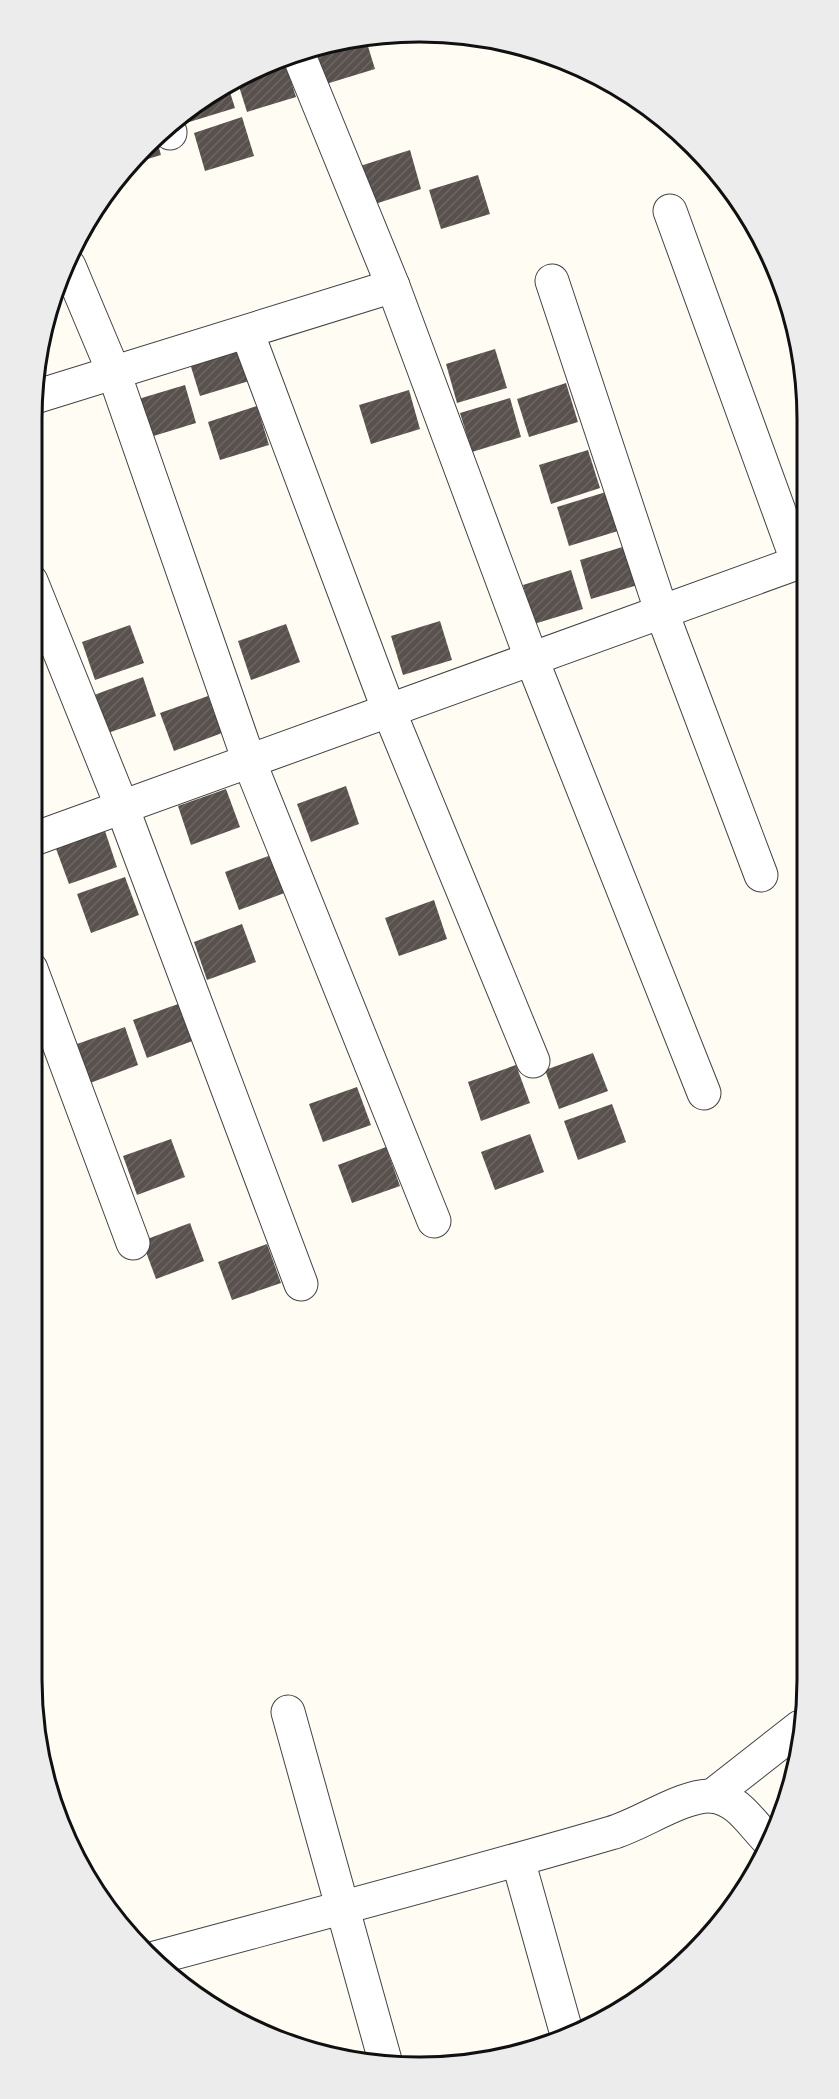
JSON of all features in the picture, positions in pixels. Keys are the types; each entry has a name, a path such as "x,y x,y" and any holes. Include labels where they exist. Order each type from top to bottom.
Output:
{"street":[{"path":"301,61 393,286 532,660 704,1093"},
{"path":"670,211 797,551"},
{"path":"72,273 114,373 249,761 434,1221"},
{"path":"552,281 662,613 762,875"},
{"path":"43,395 393,286"},
{"path":"247,332 389,711 533,1061"},
{"path":"42,836 797,563"},
{"path":"42,606 122,807 301,1284"},
{"path":"42,996 133,1243"},
{"path":"288,1712 384,2055"},
{"path":"712,1796 793,1732"},
{"path":"163,1956 626,1829 698,1796 725,1799 736,1805 763,1835"},
{"path":"518,1860 565,2028"}],"building":[{"path":"368,45 375,69 326,84 318,56"},
{"path":"286,67 296,97 247,112 240,88"},
{"path":"230,93 235,108 187,123"},
{"path":"242,117 254,156 205,171 194,133"},
{"path":"159,147 161,155 147,159"},
{"path":"410,150 421,189 372,205 360,166"},
{"path":"478,175 490,214 441,229 429,190"},
{"path":"237,342 249,381 200,396 188,357"},
{"path":"495,349 507,388 457,403 446,364"},
{"path":"566,383 578,422 529,437 517,399"},
{"path":"185,385 196,423 147,438 135,400"},
{"path":"409,390 420,429 371,444 359,405"},
{"path":"510,398 521,437 472,452 460,413"},
{"path":"257,406 269,445 220,460 208,422"},
{"path":"588,450 600,488 551,504 539,465"},
{"path":"606,492 618,531 569,546 557,507"},
{"path":"629,545 641,584 591,599 580,560"},
{"path":"571,570 583,609 534,624 523,585"},
{"path":"440,621 452,660 403,675 391,636"},
{"path":"286,624 300,662 251,680 238,641"},
{"path":"130,625 144,663 95,680 82,642"},
{"path":"143,677 156,716 108,733 94,695"},
{"path":"208,696 222,733 174,751 160,713"},
{"path":"346,786 359,824 311,842 297,804"},
{"path":"226,789 240,827 191,845 178,806"},
{"path":"104,828 117,867 69,884 55,846"},
{"path":"274,854 287,892 239,910 225,872"},
{"path":"125,877 139,915 91,933 77,894"},
{"path":"434,900 447,939 399,956 385,918"},
{"path":"242,924 256,962 207,980 194,942"},
{"path":"181,1003 195,1040 147,1058 133,1020"},
{"path":"125,1027 138,1065 90,1083 77,1044"},
{"path":"593,1053 608,1091 559,1109 545,1070"},
{"path":"516,1065 530,1103 481,1121 468,1082"},
{"path":"357,1087 371,1125 323,1142 309,1104"},
{"path":"612,1104 626,1142 578,1160 564,1121"},
{"path":"530,1134 544,1172 495,1190 481,1152"},
{"path":"171,1139 185,1177 137,1195 123,1156"},
{"path":"386,1147 400,1186 352,1203 338,1165"},
{"path":"190,1223 204,1261 156,1279 142,1241"},
{"path":"267,1244 281,1283 232,1300 218,1262"}]}
